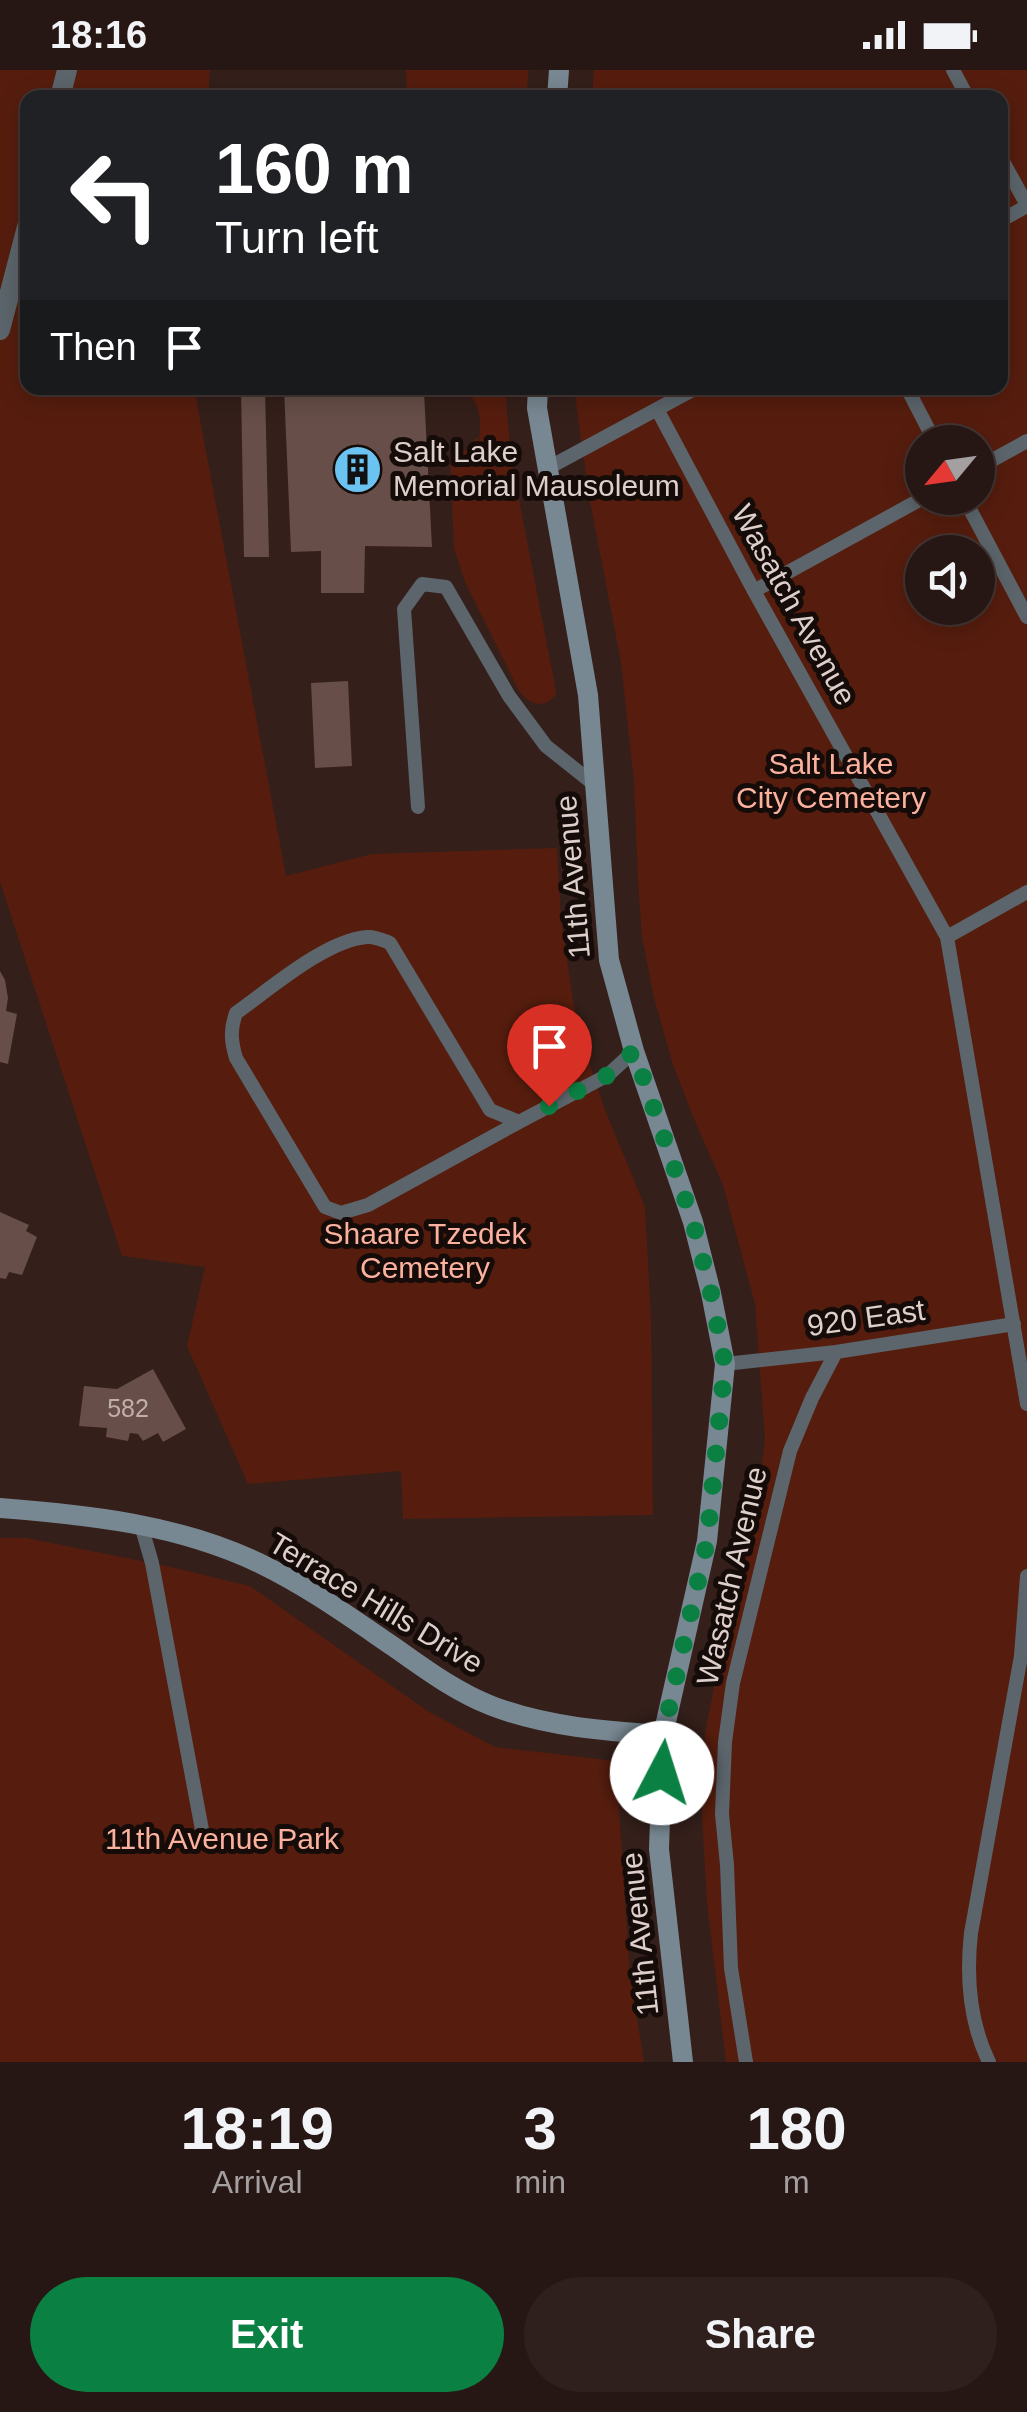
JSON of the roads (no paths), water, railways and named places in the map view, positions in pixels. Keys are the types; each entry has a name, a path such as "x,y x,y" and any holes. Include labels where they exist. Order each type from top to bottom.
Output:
{"street":[{"path":"0,330 20,254"},
{"name":"11th Avenue","path":"538,395 588,695 609,960 634,1051 693,1222 725,1364 707,1542 663,1735 659,1849 684,2062"},
{"name":"Terrace Hills Drive","path":"0,1508 141,1525 219,1547 318,1596 438,1678 490,1705 553,1724 663,1735"}],"lane":[{"path":"1008,171 1027,206"},
{"path":"548,468 683,395"},
{"path":"911,395 926,425"},
{"name":"Wasatch Avenue","path":"656,409 947,937 1027,1404"},
{"path":"995,459 1027,441"},
{"path":"754,591 905,508"},
{"path":"973,515 1027,617"},
{"path":"418,806 404,609 422,584 446,587 509,696 546,746 595,785"},
{"path":"947,937 1027,892"},
{"path":"519,1122 490,1110 390,942 371,936 349,940 323,952 236,1012 231,1040 236,1058 326,1207 341,1212 368,1205 608,1075 634,1051"},
{"name":"920 East","path":"725,1364 836,1352 1014,1324"},
{"name":"Wasatch Avenue","path":"746,2062 731,1968 728,1865 722,1814 732,1682 790,1451 836,1352"},
{"path":"141,1525 152,1563 203,1835"},
{"path":"989,2062 973,2014 966,1971 1024,1654 1027,1576"}],"place":[{"name":"Salt Lake Memorial Mausoleum","path":"358,469"}],"park label":[{"name":"Salt Lake City Cemetery","path":"831,781"},
{"name":"Shaare Tzedek Cemetery","path":"425,1251"},
{"name":"11th Avenue Park","path":"222,1839"}]}
